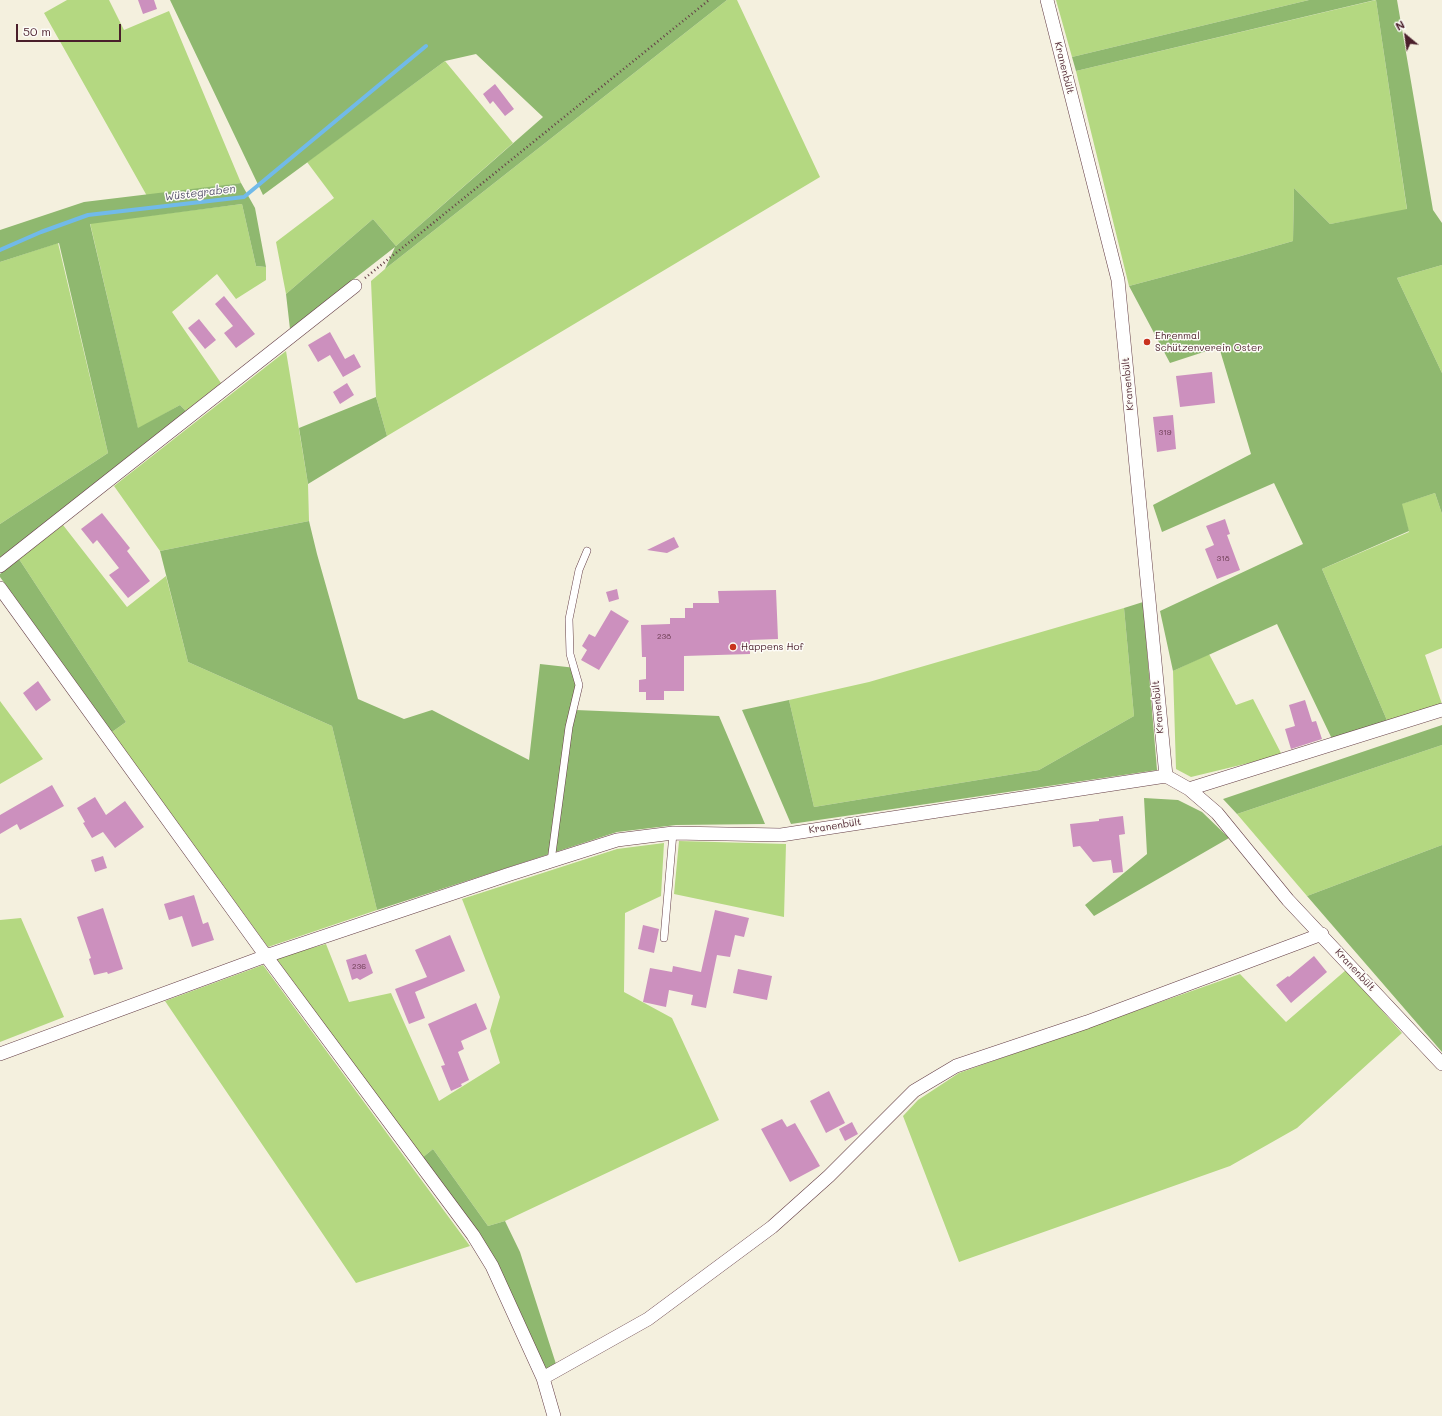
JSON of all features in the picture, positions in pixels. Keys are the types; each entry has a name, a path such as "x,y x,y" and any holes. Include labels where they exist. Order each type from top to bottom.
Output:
{"street":[{"name":"Kranenbült","path":"1047,0 1118,280 1166,776"},
{"path":"0,566 355,286"},
{"path":"0,588 266,956 472,1235 492,1266 543,1378 554,1416"},
{"path":"1189,789 1442,710"},
{"name":"Kranenbült","path":"0,1054 266,956 616,840 673,833 781,835 1166,776 1189,789 1217,813 1288,900 1322,934 1442,1064"},
{"path":"543,1378 648,1319 772,1227 829,1176 914,1091 956,1066 1087,1022 1322,934"}],"lane":[{"path":"552,861 569,727 579,685 570,654 569,619 579,570 587,551"},
{"path":"664,938 673,833"}],"path":[{"path":"355,286 709,0"}],"green space":[{"path":"67,0 109,0 124,30 169,11 241,183 147,196 44,13"},
{"path":"170,0 727,0 385,269 395,247 290,329 286,294 373,219 396,246 543,117 476,54 445,61 263,195"},
{"path":"727,0 737,0 820,177 387,436 376,397 371,281"},
{"path":"1056,0 1309,0 1072,57"},
{"path":"1309,0 1375,0 1076,71 1072,57"},
{"path":"1376,0 1407,210 1330,224 1294,188 1293,241 1129,286 1076,71"},
{"path":"1376,0 1397,0 1433,210 1442,223 1442,265 1397,278 1442,373 1442,514 1435,493 1402,504 1409,531 1322,569 1389,725 1333,741 1277,624 1173,671 1160,611 1303,544 1274,483 1162,532 1153,505 1251,454 1219,347 1170,363 1129,286 1293,241 1294,188 1330,224 1407,209"},
{"path":"445,61 513,143 396,246 373,219 286,294 276,242 334,198 307,162"},
{"path":"241,183 255,208 266,267 256,266 242,204 90,224 138,428 180,405 186,411 0,558 0,524 108,453 59,243 0,262 0,230 84,202"},
{"path":"242,204 256,266 266,267 266,280 236,299 217,274 172,312 221,383 186,411 180,405 138,429 90,223"},
{"path":"58,243 108,453 0,524 0,262"},
{"path":"1442,265 1442,373 1397,278"},
{"path":"286,351 308,484 309,521 160,551 114,486"},
{"path":"376,397 387,436 308,484 299,428"},
{"path":"1435,493 1442,514 1442,648 1425,655 1442,704 1389,725 1322,569 1409,532 1401,504"},
{"path":"309,521 358,699 404,719 432,710 529,760 540,664 576,668 576,710 719,716 765,824 676,825 617,832 377,910 332,726 188,662 160,551"},
{"path":"63,525 127,607 166,576 188,662 332,726 377,910 268,947 112,732 126,722 19,559"},
{"path":"19,559 126,722 112,732 0,577 0,574"},
{"path":"1143,602 1157,770 791,824 742,710 789,700 814,807 1039,770 1134,716 1124,608"},
{"path":"1124,608 1134,716 1039,770 814,807 789,700 869,682"},
{"path":"1209,654 1236,705 1253,699 1282,755 1191,777 1176,769 1173,671"},
{"path":"0,701 43,759 0,784"},
{"path":"1442,725 1442,745 1237,814 1223,799"},
{"path":"1442,745 1442,845 1307,896 1237,814"},
{"path":"1144,798 1178,800 1202,812 1229,838 1094,916 1085,905 1147,854"},
{"path":"679,841 786,844 784,917 674,894"},
{"path":"664,843 661,896 625,913 624,992 672,1018 719,1120 505,1221 488,1226 433,1149 422,1158 276,958 326,944 349,1002 391,993 439,1101 500,1063 490,1031 500,997 462,899 617,849"},
{"path":"1442,845 1442,1052 1307,896"},
{"path":"21,918 64,1017 0,1042 0,920"},
{"path":"263,965 470,1246 356,1283 165,1001"},
{"path":"1346,970 1402,1033 1297,1128 1230,1166 959,1262 903,1116 918,1100 959,1073 1240,974 1286,1022"},
{"path":"433,1149 488,1226 505,1221 520,1252 556,1364 546,1369 422,1158"}],"building":[{"path":"138,0 154,0 157,9 143,14"},
{"path":"495,84 514,109 505,116 493,101 490,104 483,94"},
{"path":"224,296 255,334 236,348 224,333 233,326 215,304"},
{"path":"199,319 216,340 205,349 188,328"},
{"path":"330,332 345,359 354,354 361,367 343,377 330,355 318,362 308,345"},
{"path":"1212,372 1215,403 1180,407 1176,376"},
{"path":"347,383 354,395 340,404 333,392"},
{"path":"1173,415 1176,449 1157,452 1153,417"},
{"path":"102,513 130,548 127,551 150,581 128,598 109,575 119,568 97,540 93,544 81,529"},
{"path":"1225,519 1230,534 1227,535 1240,570 1217,579 1205,549 1214,545 1206,526"},
{"path":"674,537 679,547 667,553 647,550"},
{"path":"617,589 619,599 609,602 606,592"},
{"path":"776,590 778,639 750,640 750,654 684,656 684,691 664,691 664,700 646,700 646,692 639,692 639,680 646,679 646,657 642,657 641,625 670,624 670,618 685,618 685,608 693,608 693,603 719,603 718,591"},
{"path":"611,610 629,621 599,670 581,660 587,650 582,646 589,634 595,637"},
{"path":"38,681 51,700 36,711 23,693"},
{"path":"1305,700 1312,722 1316,721 1322,739 1291,749 1285,729 1295,726 1289,705"},
{"path":"52,785 64,806 20,830 17,824 0,834 0,815"},
{"path":"95,797 106,815 125,801 144,827 115,848 103,832 92,838 83,823 85,822 77,808"},
{"path":"1123,816 1125,834 1119,835 1123,872 1113,873 1111,860 1093,862 1080,846 1073,847 1070,824 1099,821 1099,819"},
{"path":"103,856 107,868 95,872 91,860"},
{"path":"194,895 203,924 208,922 214,940 192,947 182,916 169,920 164,904"},
{"path":"103,908 123,969 108,974 107,972 94,975 89,959 91,958 77,917"},
{"path":"715,910 749,918 744,937 735,935 730,957 717,955 706,1008 691,1005 693,995 669,990 666,1007 643,1002 650,968 672,972 673,966 701,972"},
{"path":"643,925 659,929 654,953 638,949"},
{"path":"450,935 465,971 415,992 425,1018 409,1024 395,989 427,977 415,950"},
{"path":"366,954 373,973 360,980 357,978 352,980 346,960"},
{"path":"1314,956 1327,972 1291,1003 1276,985 1288,976 1289,977"},
{"path":"738,969 772,976 767,1000 733,993"},
{"path":"476,1003 487,1029 461,1041 464,1049 458,1052 469,1080 461,1084 462,1086 451,1091 441,1066 445,1065 428,1024"},
{"path":"829,1091 845,1123 826,1133 810,1101"},
{"path":"782,1119 787,1127 795,1123 820,1166 790,1182 761,1129"},
{"path":"852,1122 858,1134 845,1141 839,1129"}],"waterway":[{"name":"Wüstegraben","path":"0,250 41,232 88,215 244,197 426,46"}],"place":[{"name":"Ehrenmal Schützenverein Oster","path":"1147,342"},
{"name":"Happens Hof","path":"733,647"}]}
